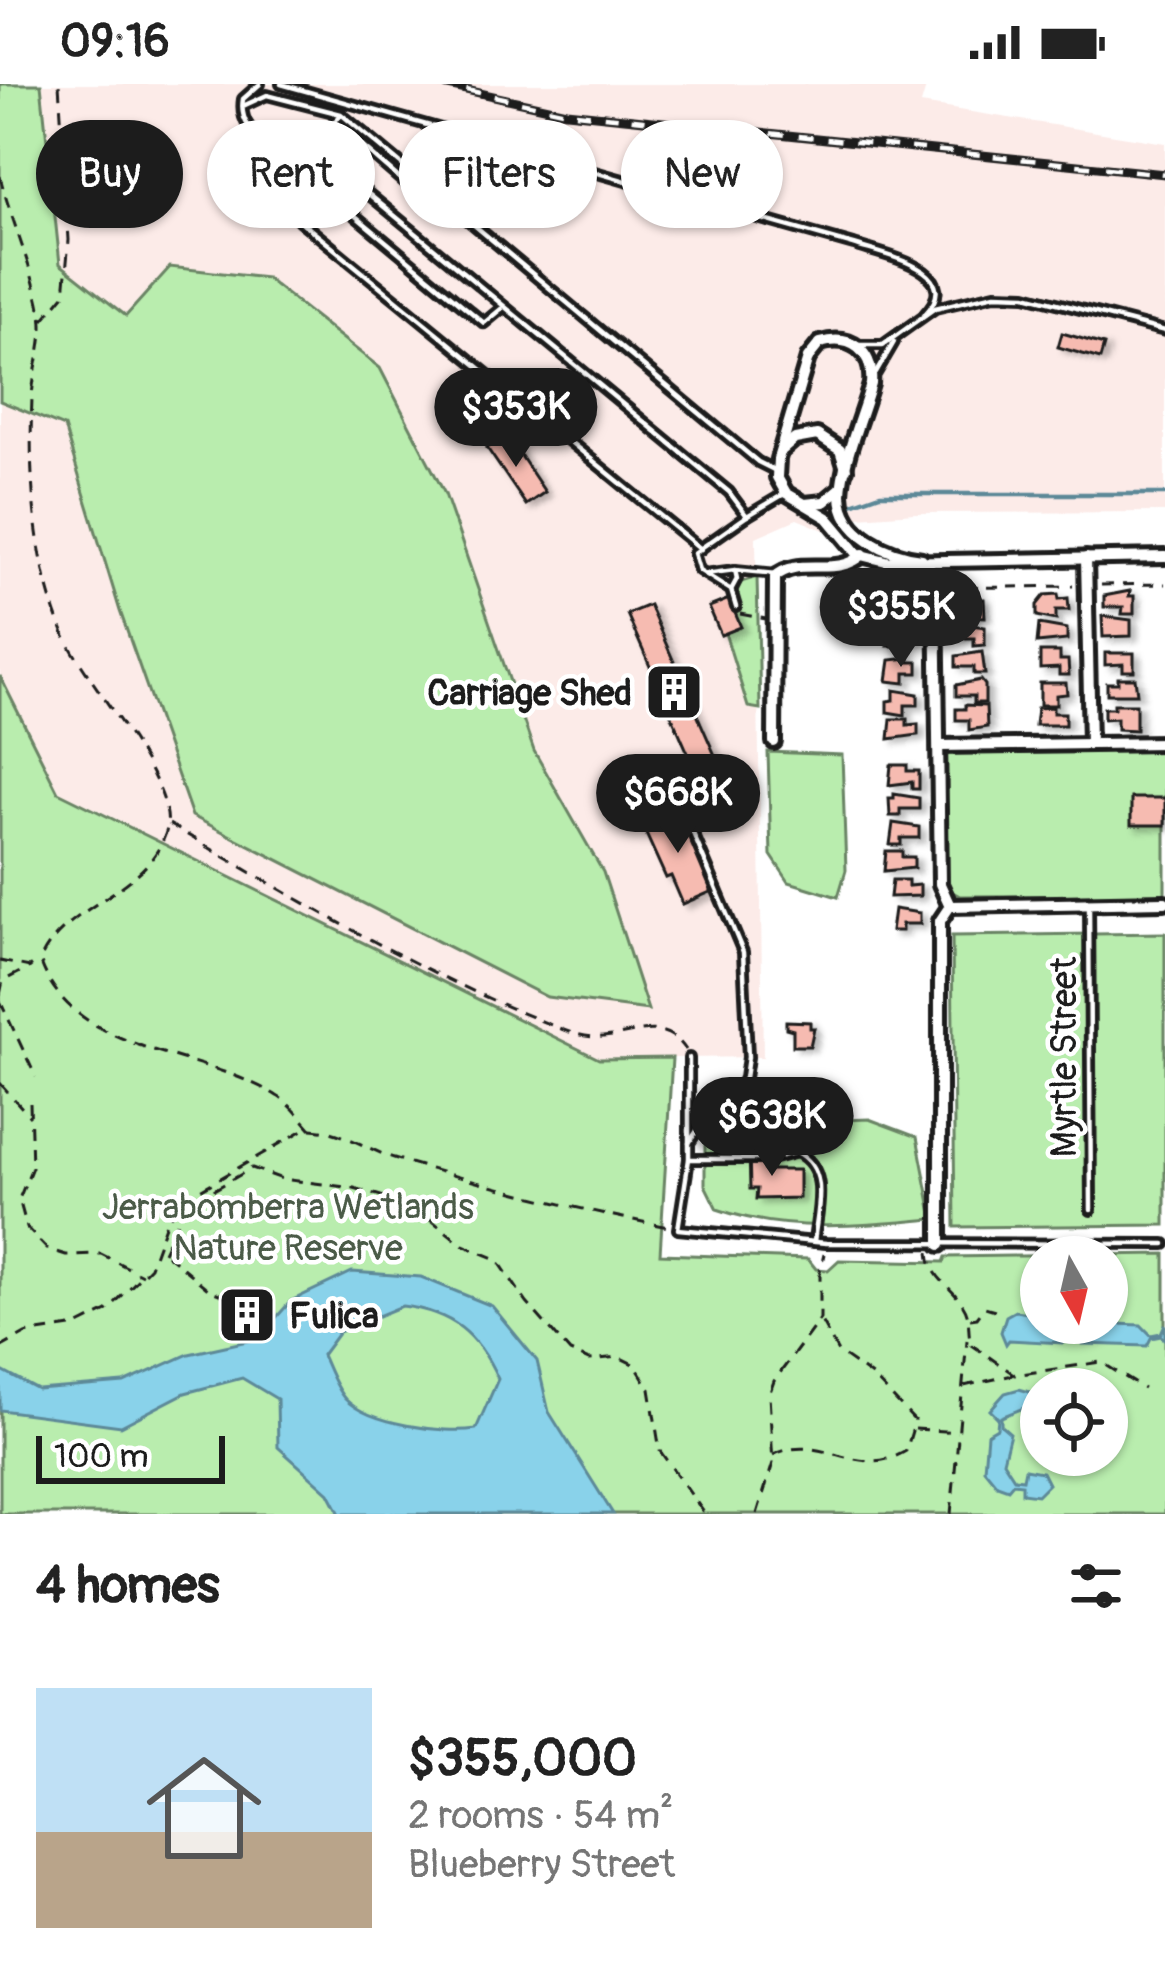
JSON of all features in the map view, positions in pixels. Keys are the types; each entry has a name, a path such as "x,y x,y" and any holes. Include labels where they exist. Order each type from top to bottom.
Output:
{"street":[{"path":"799,502 819,504 844,479 871,384 866,355 848,341 827,340 810,353 776,471 786,493 799,502 828,518 861,556 890,562 1165,557"},
{"path":"779,454 795,439 817,435 840,450 845,511 872,543 899,556 922,559"},
{"path":"774,742 773,583 777,574 786,569 838,567 861,556 872,543"},
{"path":"1086,558 1090,744"},
{"path":"936,588 940,884 950,906"},
{"path":"939,746 1165,743"},
{"path":"950,906 1165,902"},
{"path":"934,1245 940,921 950,906"}],"lane":[{"path":"245,120 245,96 260,84"},
{"path":"281,84 918,267 931,275 936,288 935,300 925,314"},
{"path":"242,107 267,95 341,115 758,463 776,471"},
{"path":"341,115 334,122 399,178"},
{"path":"375,202 729,492 747,516"},
{"path":"309,228 697,551 699,570 730,590 736,611"},
{"path":"371,228 484,322 502,307"},
{"path":"848,341 879,346 925,314 970,297 1016,294 1165,331"},
{"path":"871,384 905,328"},
{"path":"682,557 786,493"},
{"path":"706,574 735,570 777,574"},
{"path":"730,590 737,579 735,570"},
{"path":"674,788 742,952 748,1058 746,1078 736,1095 704,1120 689,1143"},
{"name":"Myrtle Street","path":"1089,903 1090,1210"},
{"path":"689,1058 689,1159 678,1229 826,1243 1165,1244"},
{"path":"689,1159 771,1160 797,1152 805,1156 816,1166 820,1182 814,1242"}],"path":[{"path":"42,322 64,295 69,240 59,84"},
{"path":"0,176 42,322 32,393 32,435 35,515 43,564 66,639 147,764 167,823 157,849 137,872 50,938 40,960 4,981 0,998 36,1077"},
{"path":"936,588 1165,584"},
{"path":"736,611 773,619"},
{"path":"167,823 344,927 562,1030 604,1037 662,1030 675,1036 689,1058"},
{"path":"40,960 47,981 64,1002 101,1029 253,1084 280,1097 311,1129"},
{"path":"0,961 30,967"},
{"path":"0,1083 31,1118"},
{"path":"30,1103 32,1167 19,1198 35,1240 66,1256 108,1256 143,1276"},
{"path":"161,1252 167,1220 183,1199 292,1134 311,1129 328,1131 395,1159 567,1208 678,1229"},
{"path":"0,1348 25,1334 71,1328 102,1314 143,1276 184,1207 252,1168 303,1183 354,1188 416,1208 453,1238 497,1259 527,1303 578,1358 620,1357 638,1370 646,1382 660,1451 705,1514"},
{"path":"773,1455 794,1444 875,1463 892,1460 906,1451 914,1429 915,1421 904,1406 838,1352 820,1319 820,1271 826,1243"},
{"path":"934,1245 931,1267 964,1306 968,1319 951,1514"},
{"path":"161,1252 209,1290 244,1310"},
{"path":"968,1319 976,1318 985,1307 995,1310"},
{"path":"758,1514 773,1455 769,1411 774,1381 820,1319"},
{"path":"968,1338 1015,1375"},
{"path":"964,1386 1101,1362 1144,1389"},
{"path":"914,1429 959,1432"}],"shaded area":[{"path":"0,84 927,84 921,104 1165,143 1165,512 915,513 858,517 831,533 797,519 756,537 763,1057 598,1059 58,793 0,676"}],"green space":[{"path":"0,84 41,84 45,120 36,120 36,228 56,228 60,264 126,316 170,267 266,278 380,368 445,494 534,751 603,872 648,1010 547,997 192,816 120,611 64,427 0,401"},
{"path":"757,577 760,709 748,707 725,633 740,627 733,608 739,606 741,582"},
{"name":"Jerrabomberra Wetlands Nature Reserve","path":"0,676 58,792 599,1059 672,1058 660,1254 808,1259 816,1269 828,1270 839,1260 944,1262 946,1257 1020,1256 1020,1344 1128,1344 1128,1255 1165,1254 1165,1514 0,1514"},
{"path":"1165,749 1165,895 960,896 947,889 945,759 949,752"},
{"path":"768,752 842,755 846,870 838,897 789,882 771,855"},
{"path":"1165,933 1165,1225 955,1227 952,936"},
{"path":"869,1119 917,1137 933,1219 851,1225 769,1222 717,1209 705,1185 705,1139 718,1125"}],"water":[{"path":"352,1272 421,1277 492,1306 537,1361 549,1412 613,1514 340,1514 329,1493 278,1447 277,1399 242,1378 185,1393 121,1426 0,1410 0,1370 38,1390 124,1383 189,1354 257,1339 291,1301","holes":["402,1306 461,1328 482,1349 498,1379 476,1429 426,1428 371,1415 345,1399 332,1378 322,1355 339,1332"]},
{"path":"1020,1312 1020,1341 1006,1344 1001,1332 1006,1316"},
{"path":"1128,1324 1141,1325 1151,1335 1161,1333 1165,1324 1165,1340 1151,1338 1147,1346 1083,1344 1128,1344"},
{"path":"1020,1389 1020,1409 1001,1417 1001,1425 1010,1433 1003,1461 1014,1478 1044,1476 1048,1484 1037,1495 1022,1493 1022,1484 1013,1483 1008,1489 997,1485 984,1469 987,1434 997,1428 998,1418 990,1410 1005,1393"}],"building":[{"path":"1062,333 1104,345 1100,359 1058,347"},
{"path":"507,435 545,492 526,505 487,448"},
{"path":"1130,591 1134,614 1122,614 1123,607 1104,607 1104,596"},
{"path":"1058,594 1059,599 1068,598 1069,610 1056,610 1056,620 1037,616 1037,605 1045,595"},
{"path":"894,596 918,599 918,610 905,611 905,620 886,617 886,606 894,606"},
{"path":"729,599 741,627 721,635 709,607"},
{"path":"955,599 984,599 985,617 955,610"},
{"name":"Carriage Shed","path":"649,605 721,769 699,778 627,614"},
{"path":"1102,616 1131,620 1131,636 1103,637"},
{"path":"892,623 918,627 918,638 899,638 899,646 888,646"},
{"path":"965,624 985,627 985,645 974,646 974,638 956,638 955,628 965,628"},
{"path":"1039,624 1067,629 1067,640 1037,643"},
{"path":"982,652 985,674 974,674 974,667 956,667 956,656"},
{"path":"1040,652 1060,652 1060,660 1068,660 1069,675 1059,675 1059,668 1040,669"},
{"path":"1105,653 1134,653 1134,671 1123,671 1123,664 1105,665"},
{"path":"909,658 909,662 918,662 918,673 905,673 905,683 887,681 890,660"},
{"path":"1118,678 1135,678 1137,694 1107,694 1107,683 1118,683"},
{"path":"981,680 985,703 974,703 974,696 956,696 956,685"},
{"path":"1040,683 1066,683 1067,694 1056,695 1056,705 1040,705"},
{"path":"894,690 918,694 918,705 905,705 905,715 887,712"},
{"path":"1114,704 1136,704 1136,730 1117,729 1117,718 1104,719 1104,708 1114,708"},
{"path":"965,705 986,706 987,727 969,730 969,720 956,720 956,709 965,709"},
{"path":"1053,707 1053,713 1065,713 1065,725 1035,725 1037,708"},
{"path":"891,719 918,724 918,735 889,739"},
{"path":"891,765 919,771 919,789 912,789 912,782 889,785"},
{"path":"894,794 919,798 919,809 900,809 900,816 890,816 889,798"},
{"path":"1131,798 1165,798 1165,825 1131,825"},
{"path":"677,810 713,891 683,904 642,825"},
{"path":"893,823 919,827 919,838 901,838 901,845 890,845"},
{"path":"886,851 914,857 914,868 884,871"},
{"path":"892,880 920,885 920,896 890,897"},
{"path":"894,909 920,913 920,924 902,924 902,931 891,931"},
{"path":"786,1021 810,1022 814,1028 810,1046 793,1046 793,1030 786,1028"},
{"path":"749,1147 764,1147 764,1170 799,1170 799,1198 756,1199 757,1189 750,1189"}],"waterway":[{"path":"852,504 880,494 1165,494"}],"railway":[{"path":"439,84 566,112 1165,174"}],"place":[{"name":"Carriage Shed","path":"674,692"},
{"name":"Fulica","path":"247,1315"}]}
